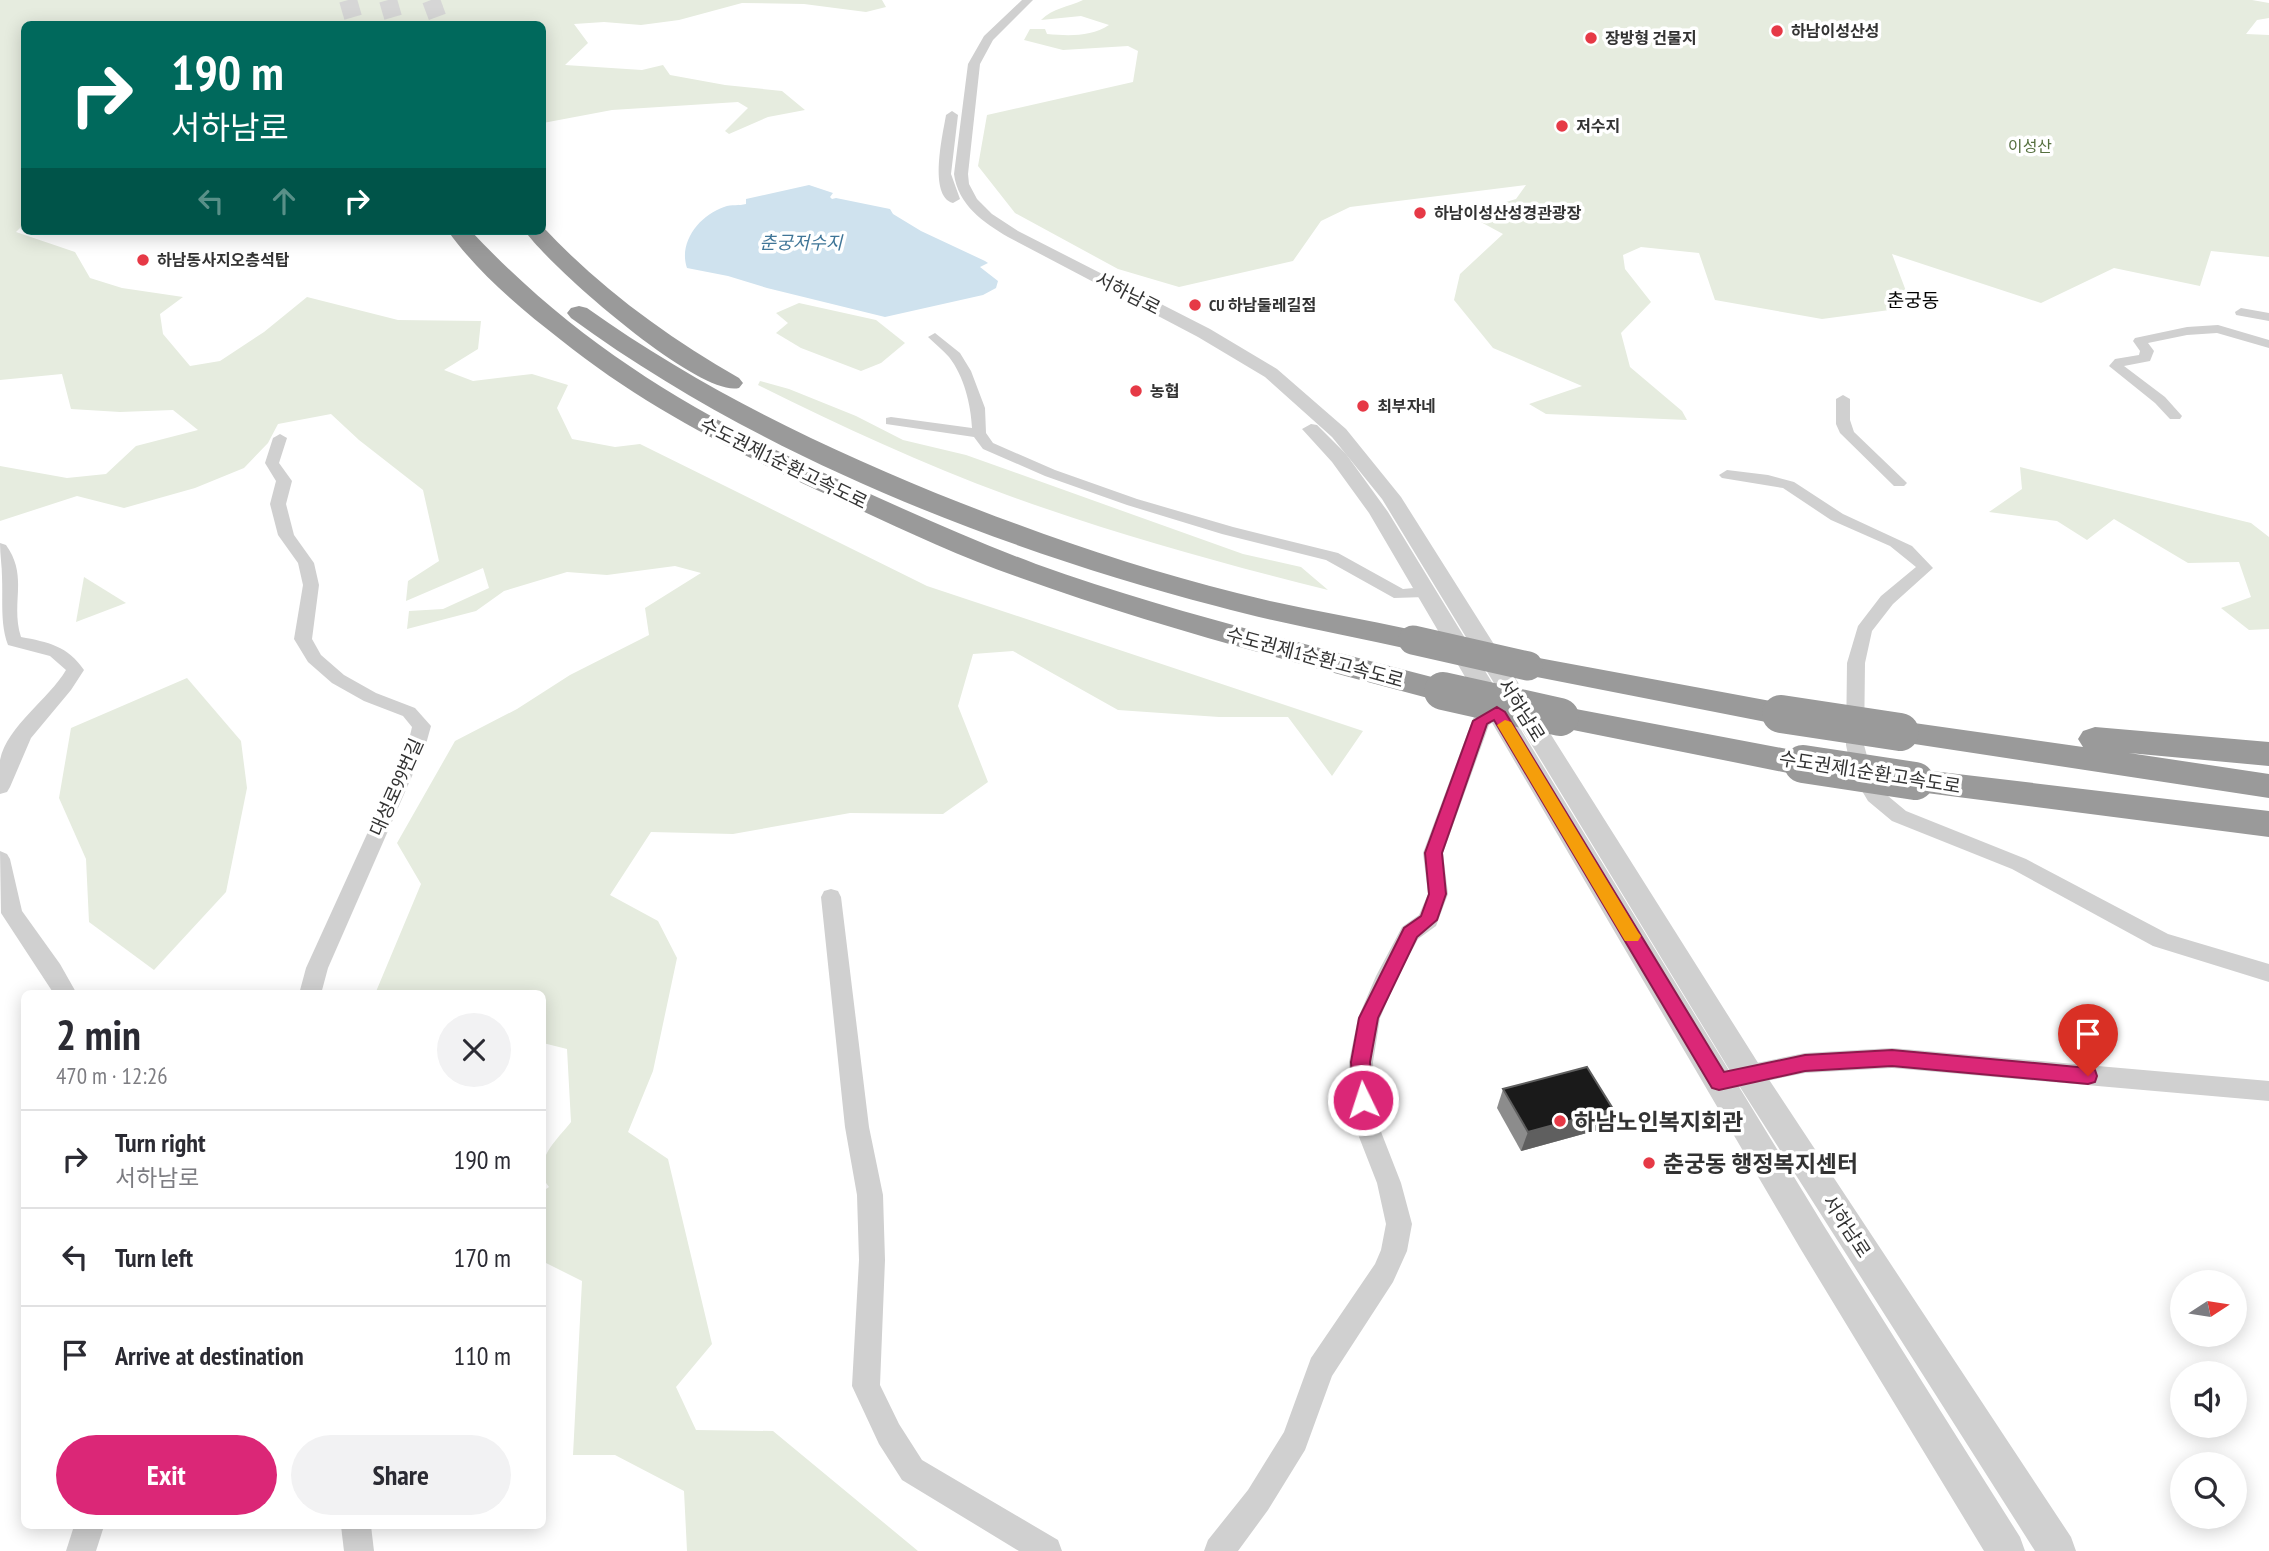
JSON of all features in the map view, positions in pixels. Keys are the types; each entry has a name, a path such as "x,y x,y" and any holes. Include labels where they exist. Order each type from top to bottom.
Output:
{"highway":[{"name":"수도권제1순환고속도로","path":"462,235 490,267 542,316 674,409 780,464 924,529 1028,570 1259,644 1443,691 1560,717 1803,764 1916,781 2269,824"},
{"name":"수도권제1순환고속도로","path":"491,235 556,296 605,333 690,388 786,437 889,484 992,526 1202,594 1413,640"},
{"name":"수도권제1순환고속도로","path":"540,235 555,252 612,304 703,368 797,420 891,466 1017,516 1108,548 1517,674 1781,714 1900,727 2269,786"},
{"path":"1900,727 2269,754"}],"street":[{"name":"서하남로","path":"1014,0 984,26 968,46 963,58 944,160 949,194 964,212 1002,240 1214,353 1284,404 1339,458 1378,512 1719,1082 2006,1551"},
{"name":"서하남로","path":"1028,0 988,38 974,65 961,174 961,180 971,200 978,209 1013,234 1247,357 1308,404 1359,454 1517,674 1749,1075 2057,1551"},
{"path":"2241,312 2269,317"},
{"path":"2175,416 2160,400 2116,366 2120,362 2145,358 2147,351 2140,341 2160,335 2218,329 2269,344"},
{"path":"935,337 955,356 964,371 978,408 979,433 988,446 1050,473 1228,531 1332,556 1400,594 1425,592"},
{"path":"1843,399 1844,428 1855,443 1899,483"},
{"path":"891,421 979,433"},
{"name":"대성로99번길","path":"280,438 272,463 284,481 278,504 286,535 306,564 311,585 303,639 314,658 338,679 370,697 409,712 422,726 417,744 317,968 311,990"},
{"path":"1727,475 1778,481 1790,486 1840,519 1903,546 1918,556 1926,568 1887,600 1864,630 1856,663 1855,745 1862,774 1875,796 1899,816 2019,864 2161,940 2269,973"},
{"path":"0,548 10,568 8,629 13,641 48,648 68,656 75,670 66,687 29,726 7,762 0,787"},
{"path":"1219,1551 1258,1500 1295,1440 1321,1368 1384,1273 1394,1251 1399,1224 1389,1183 1364,1119 1361,1062 1369,1018 1410,933 1429,920 1438,894 1433,853 1481,721 1497,712"},
{"path":"0,859 12,913 63,990"},
{"path":"831,897 858,1127 870,1195 872,1260 866,1386 912,1470 1047,1551"},
{"path":"1719,1082 1805,1063 1892,1058 2269,1091"},
{"path":"81,1551 88,1529"},
{"path":"356,1529 359,1551"}],"green space":[{"path":"0,0 882,0 886,7 866,12 804,4 742,3 679,20 641,25 604,22 574,24 588,43 565,65 642,70 663,65 670,75 725,85 782,91 805,110 768,117 729,134 725,131 748,108 738,102 612,110 546,122 546,21 21,21 21,227 16,232 75,252 90,278 122,288 183,297 160,314 163,334 190,366 220,361 264,332 307,297 398,320 481,321 478,349 444,370 473,381 532,374 568,385 557,408 572,439 615,447 640,444 927,586 1363,731 1332,776 1288,717 1219,717 1118,710 1013,651 973,654 958,706 988,782 943,814 850,813 733,834 651,832 610,895 658,921 677,958 653,1071 628,1132 668,1159 712,1344 676,1387 696,1430 773,1431 918,1551 687,1551 684,1491 615,1455 573,1455 582,1281 546,1263 546,1189 549,1187 546,1182 546,1156 571,1122 567,1049 546,1044 546,990 377,990 421,884 397,843 455,741 517,709 570,675 649,635 645,608 701,573 675,566 607,575 567,572 504,591 476,611 407,629 409,611 443,609 489,588 483,568 406,601 408,581 439,561 423,490 359,440 331,414 278,424 268,443 244,468 195,488 124,508 77,496 0,521 0,466 67,478 106,474 136,446 198,430 173,410 120,412 71,409 62,374 0,380"},
{"name":"이성산","path":"1083,0 2252,0 2269,3 2269,18 2257,20 2246,34 2269,35 2269,257 2211,251 2200,286 2114,268 2041,303 1892,254 1912,307 1822,319 1715,300 1699,253 1641,247 1623,255 1625,269 1651,302 1621,333 1630,367 1682,411 1687,420 1546,414 1529,404 1582,386 1493,348 1454,300 1460,274 1503,234 1466,214 1516,199 1526,185 1350,207 1321,221 1293,261 1179,287 1118,269 1015,213 978,166 987,115 1133,82 1138,51 1128,46 1063,50 1024,40 1030,29 1045,29 1047,34 1071,35 1095,32 1109,25 1081,16 1041,20 1056,10"},
{"path":"799,303 876,320 905,343 881,363 861,371 801,348 776,333 788,323 776,313"},
{"path":"760,381 789,389 856,416 903,440 966,455 1243,554 1301,567 1328,590 1166,547 1007,495 850,429 758,385"},
{"path":"2020,467 2251,523 2269,537 2269,629 2249,630 2221,608 2251,597 2239,562 2188,563 2114,519 2087,540 2057,521 1989,512 2022,489"},
{"path":"84,577 126,603 76,622"},
{"path":"187,678 241,741 247,788 226,892 154,970 89,922 86,859 59,798 71,728"}],"water":[{"name":"춘궁저수지","path":"809,185 833,193 830,197 832,199 890,209 893,214 921,231 985,261 988,263 980,267 998,281 996,288 983,295 885,317 687,268 685,258 688,239 707,216 724,207 746,204 746,199"}],"building":[{"path":"1587,1067 1613,1109 1528,1132 1503,1089"}],"tunnel":[{"path":"348,0 354,21"},
{"path":"388,0 394,21"},
{"path":"431,0 439,21"}],"slow traffic":[{"path":"1505,725 1632,936"}],"place":[{"name":"하남이성산성","path":"1777,31"},
{"name":"장방형 건물지","path":"1591,38"},
{"name":"저수지","path":"1562,126"},
{"name":"하남이성산성경관광장","path":"1420,213"},
{"name":"하남동사지오층석탑","path":"143,260"},
{"name":"CU 하남둘레길점","path":"1195,305"},
{"name":"농협","path":"1136,391"},
{"name":"최부자네","path":"1363,406"},
{"name":"하남노인복지회관","path":"1560,1121"},
{"name":"춘궁동 행정복지센터","path":"1649,1163"}],"district":[{"name":"춘궁동","path":"1913,300"}],"route":[{"path":"1363,1100 1361,1062 1369,1018 1410,933 1429,920 1438,894 1433,853 1446,813 1481,721 1497,712 1719,1082 1763,1070 1805,1063 1892,1058 2088,1076"}]}
